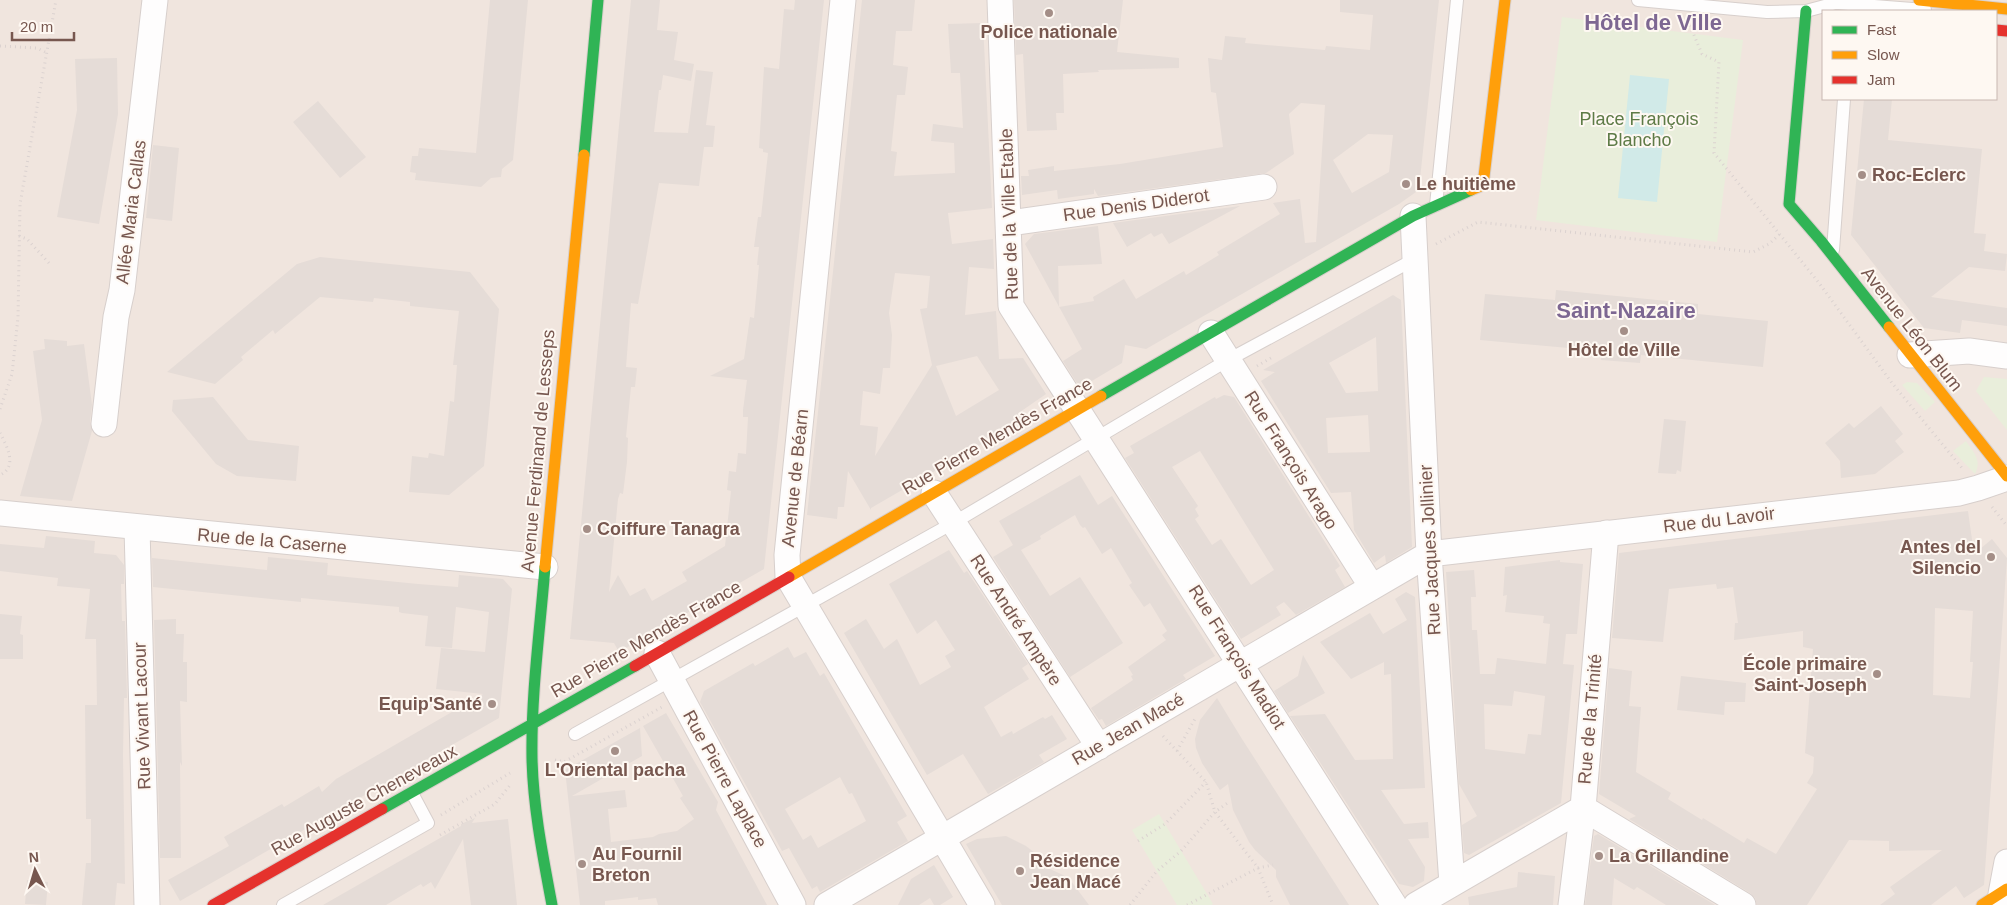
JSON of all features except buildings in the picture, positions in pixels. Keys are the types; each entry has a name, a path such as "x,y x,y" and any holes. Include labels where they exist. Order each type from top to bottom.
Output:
{"main road":[{"name":"Avenue Ferdinand de Lesseps","path":"552,905 538,832 532,760 532,725 598,0"},
{"name":"Rue Pierre Mendès France","path":"532,725 1413,216 1483,185 1505,0"},
{"path":"1797,0 1806,11 1822,13"},
{"path":"1806,11 1823,0"},
{"path":"1919,0 2007,8"},
{"name":"Avenue Léon Blum","path":"1806,11 1789,204 1832,255 2007,477"},
{"name":"Rue Auguste Cheneveaux","path":"214,905 532,725"}],"street":[{"name":"Allée Maria Callas","path":"104,424 116,317 122,290 155,0"},
{"name":"Avenue de Béarn","path":"843,0 787,555 788,577 982,905"},
{"name":"Rue de la Ville Etable","path":"1000,0 1011,306 1078,409"},
{"name":"Rue Denis Diderot","path":"1009,223 1264,187"},
{"name":"Rue Jacques Jollinier","path":"1413,216 1429,554 1452,884"},
{"name":"Rue François Arago","path":"1211,333 1372,587"},
{"path":"1910,355 1969,351 2007,356"},
{"name":"Rue François Madiot","path":"1078,409 1394,905"},
{"name":"Rue du Lavoir","path":"1429,554 1959,493 2007,477"},
{"name":"Rue André Ampère","path":"934,493 1099,747"},
{"name":"Rue de la Caserne","path":"0,513 545,567"},
{"name":"Rue Vivant Lacour","path":"137,528 147,905"},
{"name":"Rue de la Trinité","path":"1571,905 1583,808 1606,533"},
{"name":"Rue Jean Macé","path":"827,905 1429,554"},
{"name":"Rue Pierre Laplace","path":"657,653 793,905"},
{"path":"1416,905 1583,808 1743,905"},
{"path":"1998,898 2007,862"}],"lane":[{"path":"1436,205 1457,0"},
{"path":"1638,0 1767,12 1806,11 1836,3 1920,10"},
{"path":"1832,255 1844,100"},
{"path":"575,734 806,607 953,523 1228,360 1415,259"},
{"path":"283,905 428,823 412,793"}],"path":[{"path":"0,409 13,365 18,317 20,204 55,17 56,0"},
{"path":"1688,20 1702,54 1719,62 1714,153 1820,283 1892,382 2007,526"},
{"path":"0,46 37,48 47,53"},
{"path":"1415,259 1445,238 1478,222 1753,252 1769,244 1780,234"},
{"path":"19,236 27,239 49,263"},
{"path":"0,433 10,456 10,465 6,473 0,475"},
{"path":"555,760 564,762 665,706"},
{"path":"1176,751 1199,711"},
{"path":"1157,730 1206,782 1215,812 1258,868 1273,905"},
{"path":"428,823 532,760"},
{"path":"1138,841 1165,824 1206,782"},
{"path":"1130,905 1157,871 1181,851 1215,812 1229,802"},
{"path":"1187,905 1258,868 1273,865"}],"shaded area":[{"path":"0,0 2007,0 2007,905 0,905"}],"green space":[{"name":"Place François Blancho","path":"1562,17 1743,40 1717,242 1536,220"},
{"path":"1984,377 2007,379 2007,430 1976,391"},
{"path":"1907,382 1917,383 1935,402 1925,411 1902,385"},
{"path":"1966,441 1977,461 1978,465 1975,474 1953,451"},
{"path":"1159,814 1213,904 1177,905 1132,830"}],"water":[{"path":"1630,75 1669,79 1657,202 1618,198"}],"traffic: fast":[{"path":"584,155 598,0"},
{"path":"1806,11 1789,204 1889,327"},
{"path":"1101,396 1413,216 1471,190"},
{"path":"545,567 534,686 532,758 536,813 552,905"},
{"path":"382,809 635,666"}],"traffic: slow":[{"path":"1471,190 1483,185 1505,0"},
{"path":"1919,0 2007,9"},
{"path":"545,567 584,155"},
{"path":"1889,327 2007,476"},
{"path":"789,577 1101,396"},
{"path":"1982,905 2007,889"}],"traffic: jam":[{"path":"1997,30 2007,31"},
{"path":"635,666 789,577"},
{"path":"213,905 382,809"}],"place":[{"name":"Police nationale","path":"1049,13"},
{"name":"Roc-Eclerc","path":"1862,175"},
{"name":"Le huitième","path":"1406,184"},
{"name":"Hôtel de Ville","path":"1624,331"},
{"name":"Coiffure Tanagra","path":"587,529"},
{"name":"Antes del Silencio","path":"1991,557"},
{"name":"École primaire Saint-Joseph","path":"1877,674"},
{"name":"Equip'Santé","path":"492,704"},
{"name":"L'Oriental pacha","path":"615,751"},
{"name":"La Grillandine","path":"1599,856"},
{"name":"Au Fournil Breton","path":"582,864"},
{"name":"Résidence Jean Macé","path":"1020,871"}],"district":[{"name":"Hôtel de Ville","path":"1653,22"},
{"name":"Saint-Nazaire","path":"1626,310"}]}
